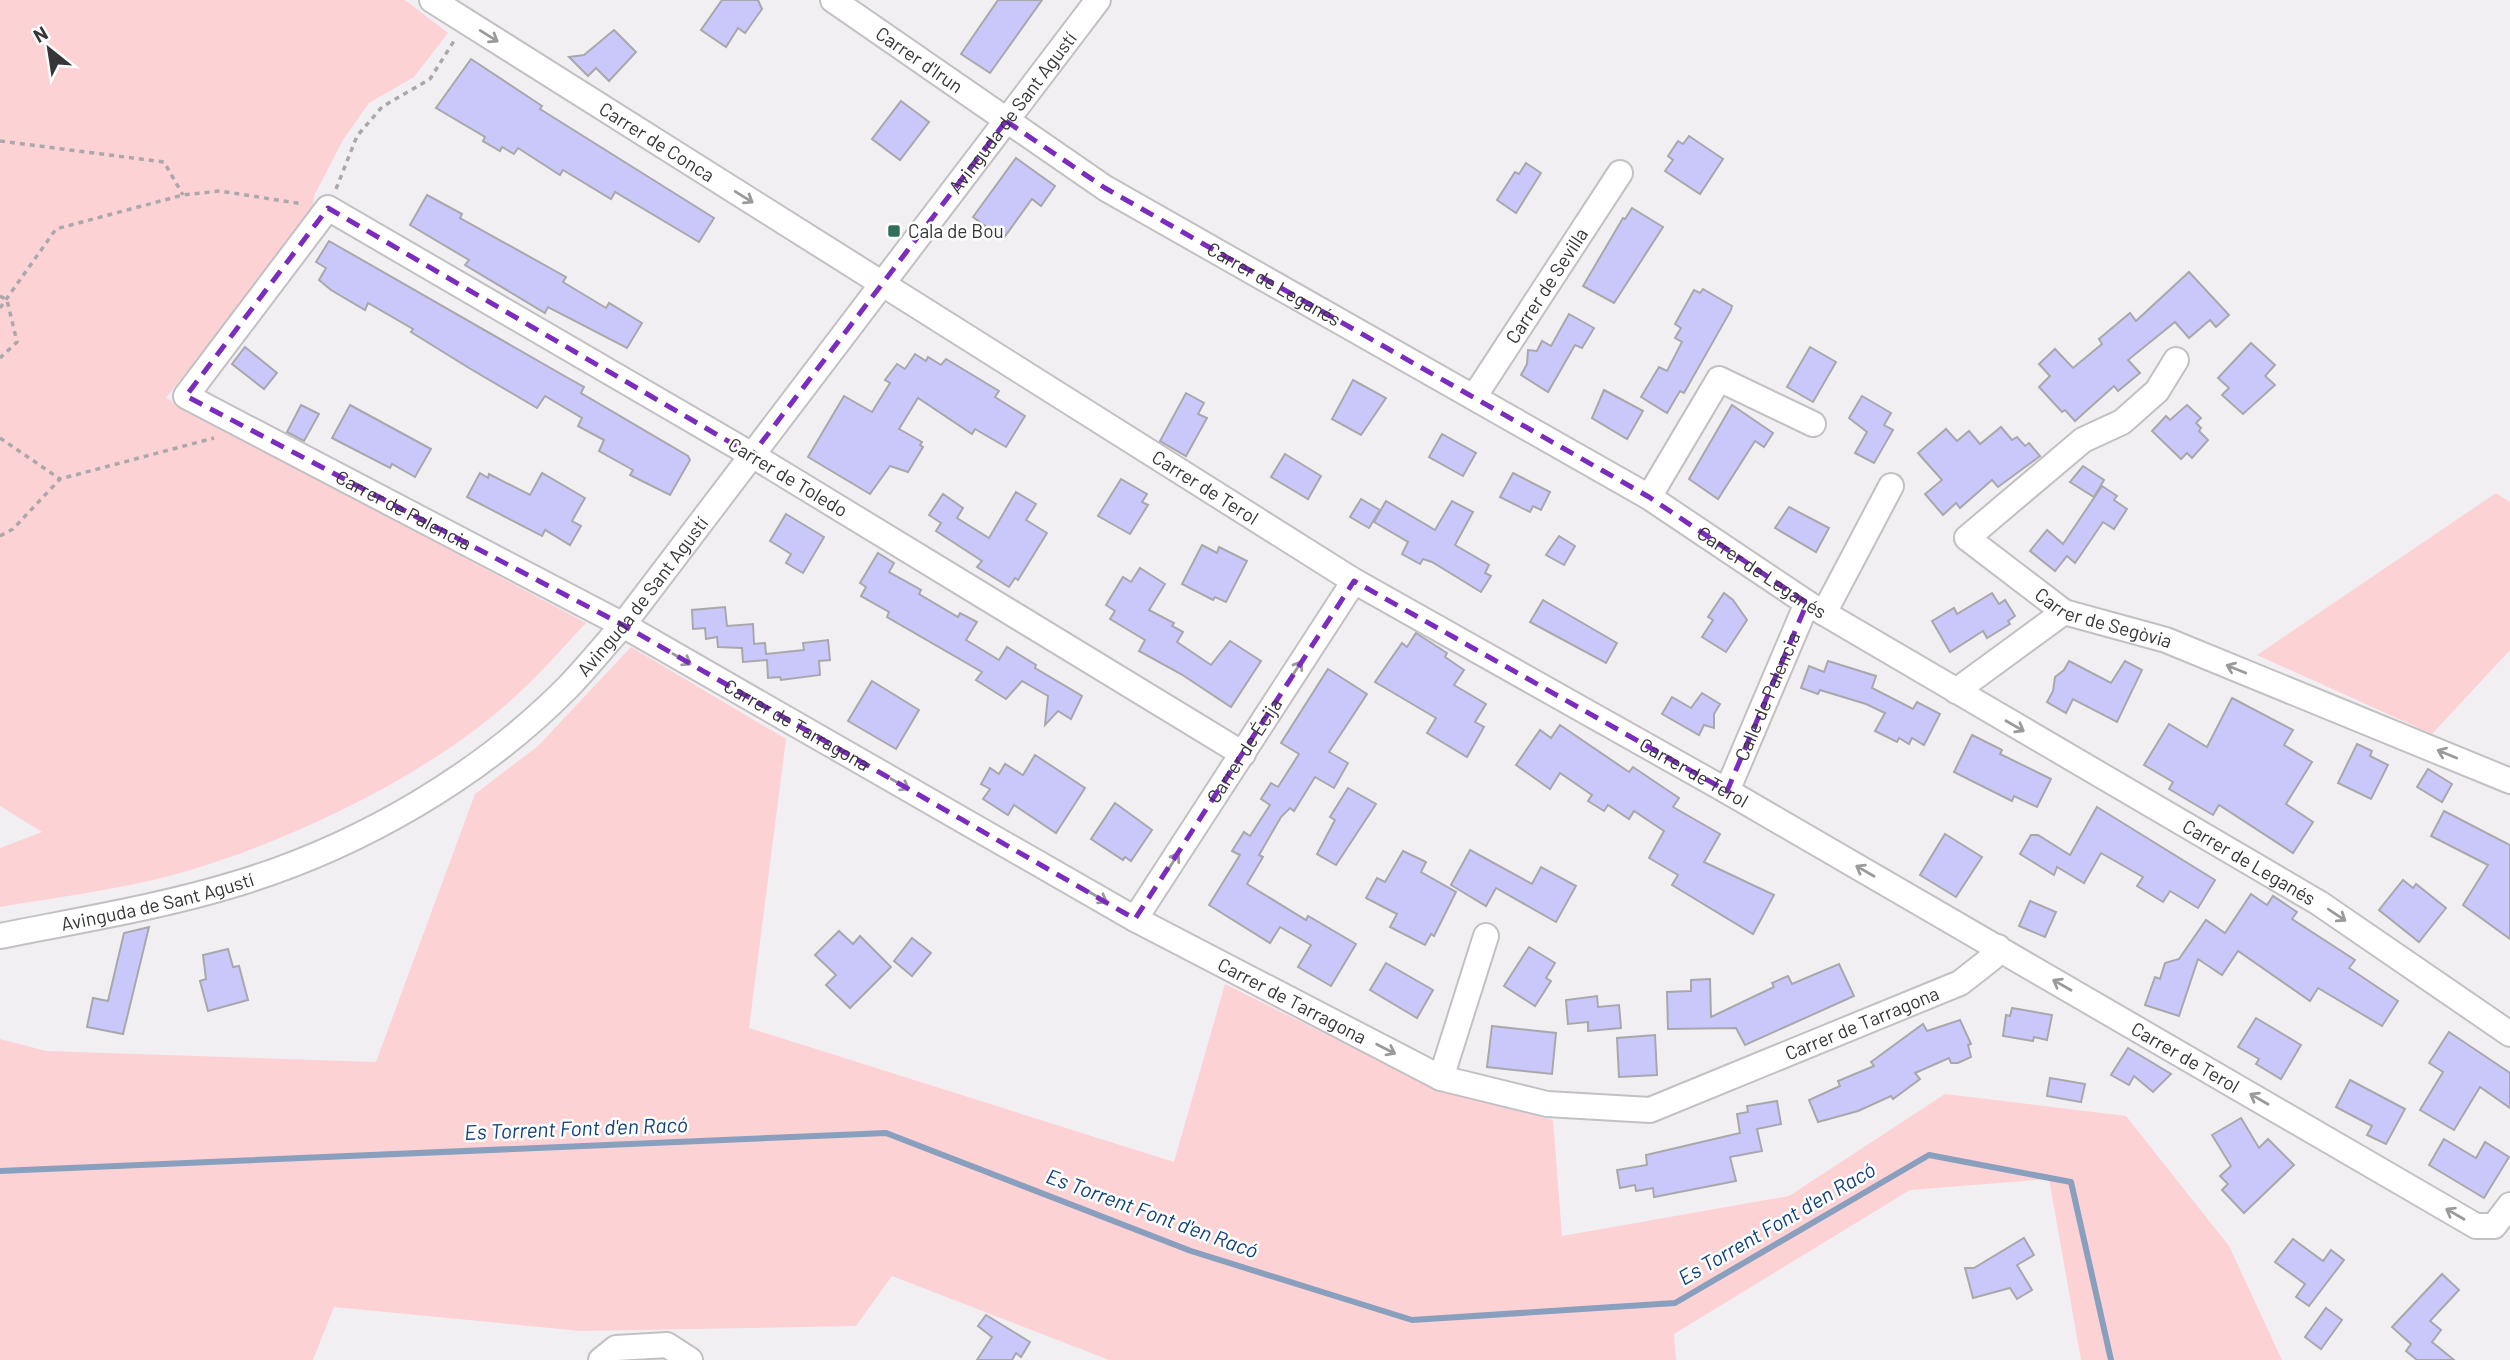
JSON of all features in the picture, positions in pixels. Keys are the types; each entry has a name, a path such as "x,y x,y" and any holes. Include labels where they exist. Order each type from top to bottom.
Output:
{"street":[{"name":"Carrer de Conca","path":"432,0 883,285"},
{"name":"Carrer d'Irun","path":"833,0 1006,121"},
{"name":"Avinguda de Sant Agustí","path":"0,936 139,908 238,884 293,864 359,835 441,787 527,724 569,685 622,625 1098,0"},
{"name":"Carrer de Leganés","path":"1006,121 1105,188 1649,497 1815,608 2319,903 2510,1034"},
{"name":"Carrer de Sevilla","path":"1474,397 1620,173"},
{"name":"Carrer de Palencia","path":"328,208 186,396 622,625"},
{"name":"Carrer de Toledo","path":"328,208 752,455 1242,754"},
{"name":"Carrer de Terol","path":"883,285 1354,581 1727,791 2476,1226 2494,1226 2510,1205"},
{"name":"Carrer de Segòvia","path":"2176,360 2157,391 2122,422 2083,440 1967,538 2064,612 2166,640 2510,781"},
{"path":"1649,497 1719,379 1813,424"},
{"name":"Calle de Palencia","path":"1727,791 1815,608 1891,486"},
{"name":"Carrer de Écija","path":"1135,919 1354,581"},
{"path":"1956,691 2064,612"},
{"name":"Carrer de Tarragona","path":"622,625 1135,919 1441,1078 1548,1104 1650,1110 1960,983 1992,958 1997,947"},
{"path":"1441,1078 1486,936"},
{"path":"601,1360 616,1348 667,1345 690,1360"}],"path":[{"path":"0,308 56,229 183,195 220,191 328,208 357,136 382,107 429,79 466,22"},
{"path":"0,141 164,162 183,195"},
{"path":"0,296 7,300 17,342 0,358"},
{"path":"0,536 13,529 60,480 250,429"},
{"path":"0,438 60,480"}],"highlighted area":[{"path":"1006,121 1105,188 1649,497 1807,603 1727,791 1354,581 1135,919 623,625 186,396 328,208 752,455"}],"shaded area":[{"path":"0,0 405,0 448,33 414,77 369,103 343,140 314,196 313,211 166,398 586,623 529,684 485,722 445,751 357,803 263,845 173,875 109,889 0,907 0,848 42,832 0,806"},
{"path":"2496,493 2510,502 2510,650 2432,734 2257,655"},
{"path":"631,647 786,739 749,1028 1174,1162 1225,984 1440,1091 1553,1120 1562,1236 1789,1196 1945,1094 2126,1116 2229,1246 2282,1360 2081,1360 2049,1179 1910,1190 1674,1334 1676,1360 1109,1360 892,1276 856,1326 581,1331 334,1307 313,1360 0,1360 0,1039 46,1051 376,1062 475,794 538,746"}],"building":[{"path":"722,0 758,0 762,9 745,33 738,28 726,47 701,30"},
{"path":"998,0 1042,0 990,73 961,54"},
{"path":"614,30 636,52 609,81 596,68 588,76 569,57 584,55"},
{"path":"471,59 542,106 540,109 714,218 699,242 615,192 611,199 563,170 560,175 518,148 514,154 502,147 500,151 483,141 485,137 436,108"},
{"path":"901,101 929,122 900,160 872,139"},
{"path":"1689,136 1723,159 1700,194 1665,171 1673,160 1668,156 1678,141 1683,144"},
{"path":"1016,158 1055,186 1041,206 1032,199 1003,239 973,217"},
{"path":"1526,163 1541,173 1516,213 1497,200 1515,172 1519,174"},
{"path":"427,195 462,214 460,218 566,277 563,282 606,308 609,303 642,323 627,348 548,307 545,313 465,265 469,260 410,225"},
{"path":"1632,208 1663,227 1614,303 1583,286 1623,218 1625,219"},
{"path":"329,241 584,387 581,393 688,456 690,460 670,495 630,475 633,470 599,451 604,440 578,426 582,418 545,396 537,408 368,303 365,310 331,290 319,280 326,268 316,262"},
{"path":"2189,272 2229,315 2216,327 2210,320 2189,338 2175,322 2128,360 2140,373 2118,391 2114,386 2075,421 2065,410 2062,412 2039,387 2050,376 2039,364 2055,349 2073,368 2102,344 2099,339 2130,313 2136,321"},
{"path":"1703,289 1732,306 1731,310 1684,393 1680,391 1667,413 1641,397 1659,367 1667,371 1682,342 1675,338 1681,328 1675,324 1694,290 1700,293"},
{"path":"1569,314 1594,328 1582,348 1575,345 1548,392 1521,375 1527,364 1528,350 1537,351 1542,341 1551,346"},
{"path":"2251,343 2275,365 2265,376 2275,385 2243,414 2222,395 2229,388 2218,378"},
{"path":"245,347 277,373 264,389 232,364"},
{"path":"1810,347 1836,362 1813,402 1787,387"},
{"path":"915,354 926,361 928,357 941,365 946,359 999,391 995,397 1025,416 1006,447 975,429 972,434 918,398 899,429 922,442 920,445 923,447 908,472 890,466 870,494 808,457 844,396 872,412 890,383 885,380 897,364 905,369"},
{"path":"1353,380 1386,398 1361,435 1332,419"},
{"path":"1604,390 1643,411 1627,439 1592,418"},
{"path":"1186,393 1204,403 1198,414 1207,418 1186,456 1160,441"},
{"path":"1862,396 1891,413 1884,425 1893,430 1874,463 1855,453 1867,432 1849,418"},
{"path":"301,405 319,414 304,441 287,432"},
{"path":"350,405 431,449 415,477 392,464 390,468 332,438"},
{"path":"1732,405 1773,433 1764,447 1755,441 1718,499 1689,479"},
{"path":"2187,405 2201,418 2196,423 2201,428 2199,431 2208,440 2192,458 2187,453 2181,459 2152,431 2166,416 2170,420"},
{"path":"2001,427 2012,440 2017,437 2025,446 2029,443 2040,456 1998,487 1992,480 1960,508 1956,503 1943,515 1925,494 1942,480 1918,453 1946,429 1957,441 1969,431 1980,444"},
{"path":"1442,434 1476,453 1463,476 1429,457"},
{"path":"1285,454 1321,476 1308,499 1271,477"},
{"path":"2083,466 2104,480 2094,497 2070,482"},
{"path":"480,473 488,478 489,474 530,495 542,473 585,498 572,521 581,526 570,545 545,530 542,536 467,497"},
{"path":"1513,473 1550,492 1541,510 1533,506 1530,512 1500,497"},
{"path":"1121,479 1147,494 1142,502 1148,505 1130,534 1098,516"},
{"path":"2102,486 2117,496 2114,500 2127,509 2114,529 2103,522 2075,563 2067,556 2055,571 2030,551 2047,530 2063,544"},
{"path":"1016,492 1036,504 1026,520 1047,533 1018,580 1015,578 1009,587 977,567 982,561 936,531 941,523 929,515 943,494 963,508 957,518 989,538"},
{"path":"1361,499 1380,510 1369,528 1350,517"},
{"path":"1386,501 1435,530 1452,501 1473,512 1455,545 1489,565 1485,573 1491,576 1481,592 1432,562 1423,559 1420,564 1402,554 1408,542 1374,522"},
{"path":"1789,507 1829,528 1816,552 1775,528"},
{"path":"786,514 824,537 803,573 786,563 791,554 770,541"},
{"path":"1559,536 1575,546 1564,565 1546,555"},
{"path":"1202,545 1217,553 1219,547 1247,561 1226,602 1215,597 1213,600 1182,584"},
{"path":"878,553 894,563 889,572 921,590 919,594 958,617 960,613 977,622 966,640 999,660 1007,647 1036,665 1035,668 1082,696 1071,719 1058,711 1045,725 1048,696 1022,681 1006,699 976,680 982,672 887,617 889,612 861,596 866,587 860,583"},
{"path":"1140,568 1165,584 1149,610 1174,623 1172,626 1183,632 1177,642 1211,665 1230,641 1261,661 1231,707 1181,674 1139,651 1145,640 1110,619 1115,611 1106,605 1123,577 1131,582"},
{"path":"1724,593 1733,600 1747,620 1726,652 1702,637 1713,620 1708,617"},
{"path":"1992,593 1999,604 2005,600 2015,616 2008,621 2010,624 1987,638 1983,631 1950,652 1932,621 1954,608 1957,614"},
{"path":"1543,600 1617,643 1606,663 1530,622"},
{"path":"725,607 727,626 753,624 754,644 765,643 766,654 804,650 803,643 828,640 830,660 819,661 820,675 781,680 780,677 768,678 767,660 743,662 742,648 718,647 717,637 706,639 705,628 693,629 692,610"},
{"path":"1416,633 1447,653 1445,657 1464,670 1454,685 1486,704 1475,722 1484,727 1467,757 1427,733 1436,718 1375,682 1402,643 1407,647"},
{"path":"1828,661 1876,676 1872,688 1913,709 1917,702 1940,714 1924,745 1912,738 1909,744 1899,738 1897,742 1875,731 1885,713 1866,704 1820,690 1818,694 1801,688 1809,666 1824,672"},
{"path":"2069,661 2111,683 2125,661 2142,670 2117,722 2073,699 2066,713 2047,702 2053,691 2055,677 2064,670"},
{"path":"1328,669 1367,694 1329,752 1348,763 1334,788 1315,777 1294,811 1290,808 1281,817 1259,855 1263,857 1247,884 1306,920 1308,916 1356,944 1331,986 1298,967 1311,945 1280,927 1270,943 1209,905 1240,855 1232,851 1244,832 1250,836 1270,805 1261,799 1271,783 1278,787 1299,754 1281,743"},
{"path":"872,681 919,710 896,749 848,721"},
{"path":"1702,693 1720,704 1714,714 1714,728 1704,725 1699,735 1662,714 1672,697 1691,708"},
{"path":"2232,698 2293,730 2284,745 2312,762 2286,804 2313,822 2293,853 2219,805 2213,815 2169,789 2173,782 2144,765 2169,724 2207,747"},
{"path":"1560,725 1629,772 1633,767 1679,798 1673,807 1720,834 1704,862 1774,895 1753,934 1672,885 1678,875 1649,858 1664,831 1634,811 1629,819 1608,805 1604,811 1588,801 1592,795 1560,773 1550,789 1516,765 1540,730 1551,738"},
{"path":"1972,735 2002,750 2000,754 2051,779 2037,807 2014,796 2012,801 1954,772"},
{"path":"2357,744 2372,751 2370,756 2388,765 2371,799 2338,783"},
{"path":"1035,755 1085,788 1056,833 1014,805 1008,815 983,799 990,789 981,784 990,768 999,774 1005,764 1023,775"},
{"path":"2428,769 2452,784 2442,802 2417,787"},
{"path":"1348,788 1376,804 1336,865 1317,854 1335,820 1330,817"},
{"path":"1115,803 1152,830 1131,861 1125,857 1123,860 1091,839"},
{"path":"2097,807 2215,880 2198,908 2170,891 2163,902 2137,886 2143,877 2101,853 2084,883 2057,867 2054,875 2020,854 2031,835 2038,835 2070,855"},
{"path":"2444,811 2510,845 2510,939 2463,905 2488,865 2431,836"},
{"path":"1945,834 1982,857 1956,897 1920,875"},
{"path":"1470,850 1532,884 1541,867 1576,886 1556,922 1496,888 1486,906 1451,885"},
{"path":"1403,851 1426,862 1421,872 1456,892 1434,936 1431,934 1425,945 1390,927 1397,914 1366,898 1377,878 1385,882"},
{"path":"2403,880 2413,888 2416,884 2446,908 2419,942 2379,910"},
{"path":"2251,894 2267,905 2273,896 2297,912 2292,919 2355,960 2349,968 2398,1001 2382,1026 2318,988 2310,1001 2238,951 2222,975 2198,959 2179,1016 2145,1005 2155,977 2160,979 2165,963 2179,959 2206,920 2225,933"},
{"path":"2030,901 2056,912 2045,937 2019,926"},
{"path":"149,927 123,1034 87,1027 93,998 108,1001 124,933"},
{"path":"839,931 853,944 860,936 891,967 850,1008 826,985 836,975 815,955"},
{"path":"912,938 931,953 912,976 894,961"},
{"path":"1529,947 1555,963 1546,978 1551,981 1535,1006 1504,986"},
{"path":"228,949 233,967 239,966 248,1000 208,1011 200,981 206,979 203,955"},
{"path":"1386,963 1433,990 1417,1018 1370,990"},
{"path":"1839,964 1854,996 1745,1045 1736,1028 1668,1029 1667,992 1691,991 1691,980 1710,979 1711,1017 1774,987 1772,983 1788,976 1792,984"},
{"path":"1597,996 1598,1007 1619,1005 1621,1028 1588,1031 1588,1022 1568,1024 1566,1000"},
{"path":"2012,1008 2052,1015 2047,1040 2034,1037 2033,1041 2003,1036 2006,1015 2010,1016"},
{"path":"2256,1018 2301,1045 2281,1079 2256,1064 2259,1059 2238,1047"},
{"path":"1960,1020 1971,1044 1968,1045 1971,1057 1958,1063 1951,1063 1949,1058 1915,1073 1920,1079 1893,1099 1891,1096 1858,1111 1818,1122 1809,1100 1840,1086 1838,1081 1874,1066 1871,1062 1923,1024 1927,1031"},
{"path":"1492,1026 1556,1033 1552,1074 1487,1067"},
{"path":"2449,1032 2510,1073 2510,1108 2480,1087 2454,1130 2420,1110 2443,1072 2429,1063"},
{"path":"1655,1035 1657,1075 1619,1077 1617,1038"},
{"path":"2128,1048 2171,1074 2153,1092 2134,1076 2129,1085 2111,1075"},
{"path":"2050,1078 2085,1084 2081,1102 2047,1096"},
{"path":"2350,1080 2405,1109 2386,1144 2367,1135 2372,1126 2336,1107"},
{"path":"1777,1101 1781,1124 1757,1129 1762,1151 1730,1157 1736,1181 1654,1197 1653,1188 1636,1191 1635,1185 1620,1188 1617,1170 1647,1165 1646,1155 1740,1133 1737,1114 1748,1112 1747,1106"},
{"path":"2241,1118 2259,1148 2268,1139 2294,1165 2244,1213 2222,1190 2228,1184 2220,1176 2231,1166 2212,1135"},
{"path":"2444,1139 2476,1158 2485,1142 2509,1157 2484,1198 2429,1165"},
{"path":"2024,1238 2034,1255 2017,1265 2032,1290 2017,1299 2010,1288 1973,1298 1965,1268 1974,1268"},
{"path":"2293,1239 2323,1261 2331,1250 2344,1260 2309,1306 2296,1297 2305,1284 2275,1262"},
{"path":"2442,1274 2459,1290 2430,1321 2441,1330 2432,1342 2454,1360 2417,1360 2406,1351 2411,1344 2392,1327"},
{"path":"2326,1308 2342,1320 2321,1349 2305,1337"},
{"path":"986,1315 1030,1342 1021,1357 1016,1353 1012,1360 977,1360 992,1337 978,1326"}],"waterway":[{"name":"Es Torrent Font d'en Racó","path":"0,1171 886,1133 1191,1251 1412,1320 1675,1303 1929,1155 2071,1182 2111,1360"}],"place":[{"name":"Cala de Bou","path":"894,231"}]}
